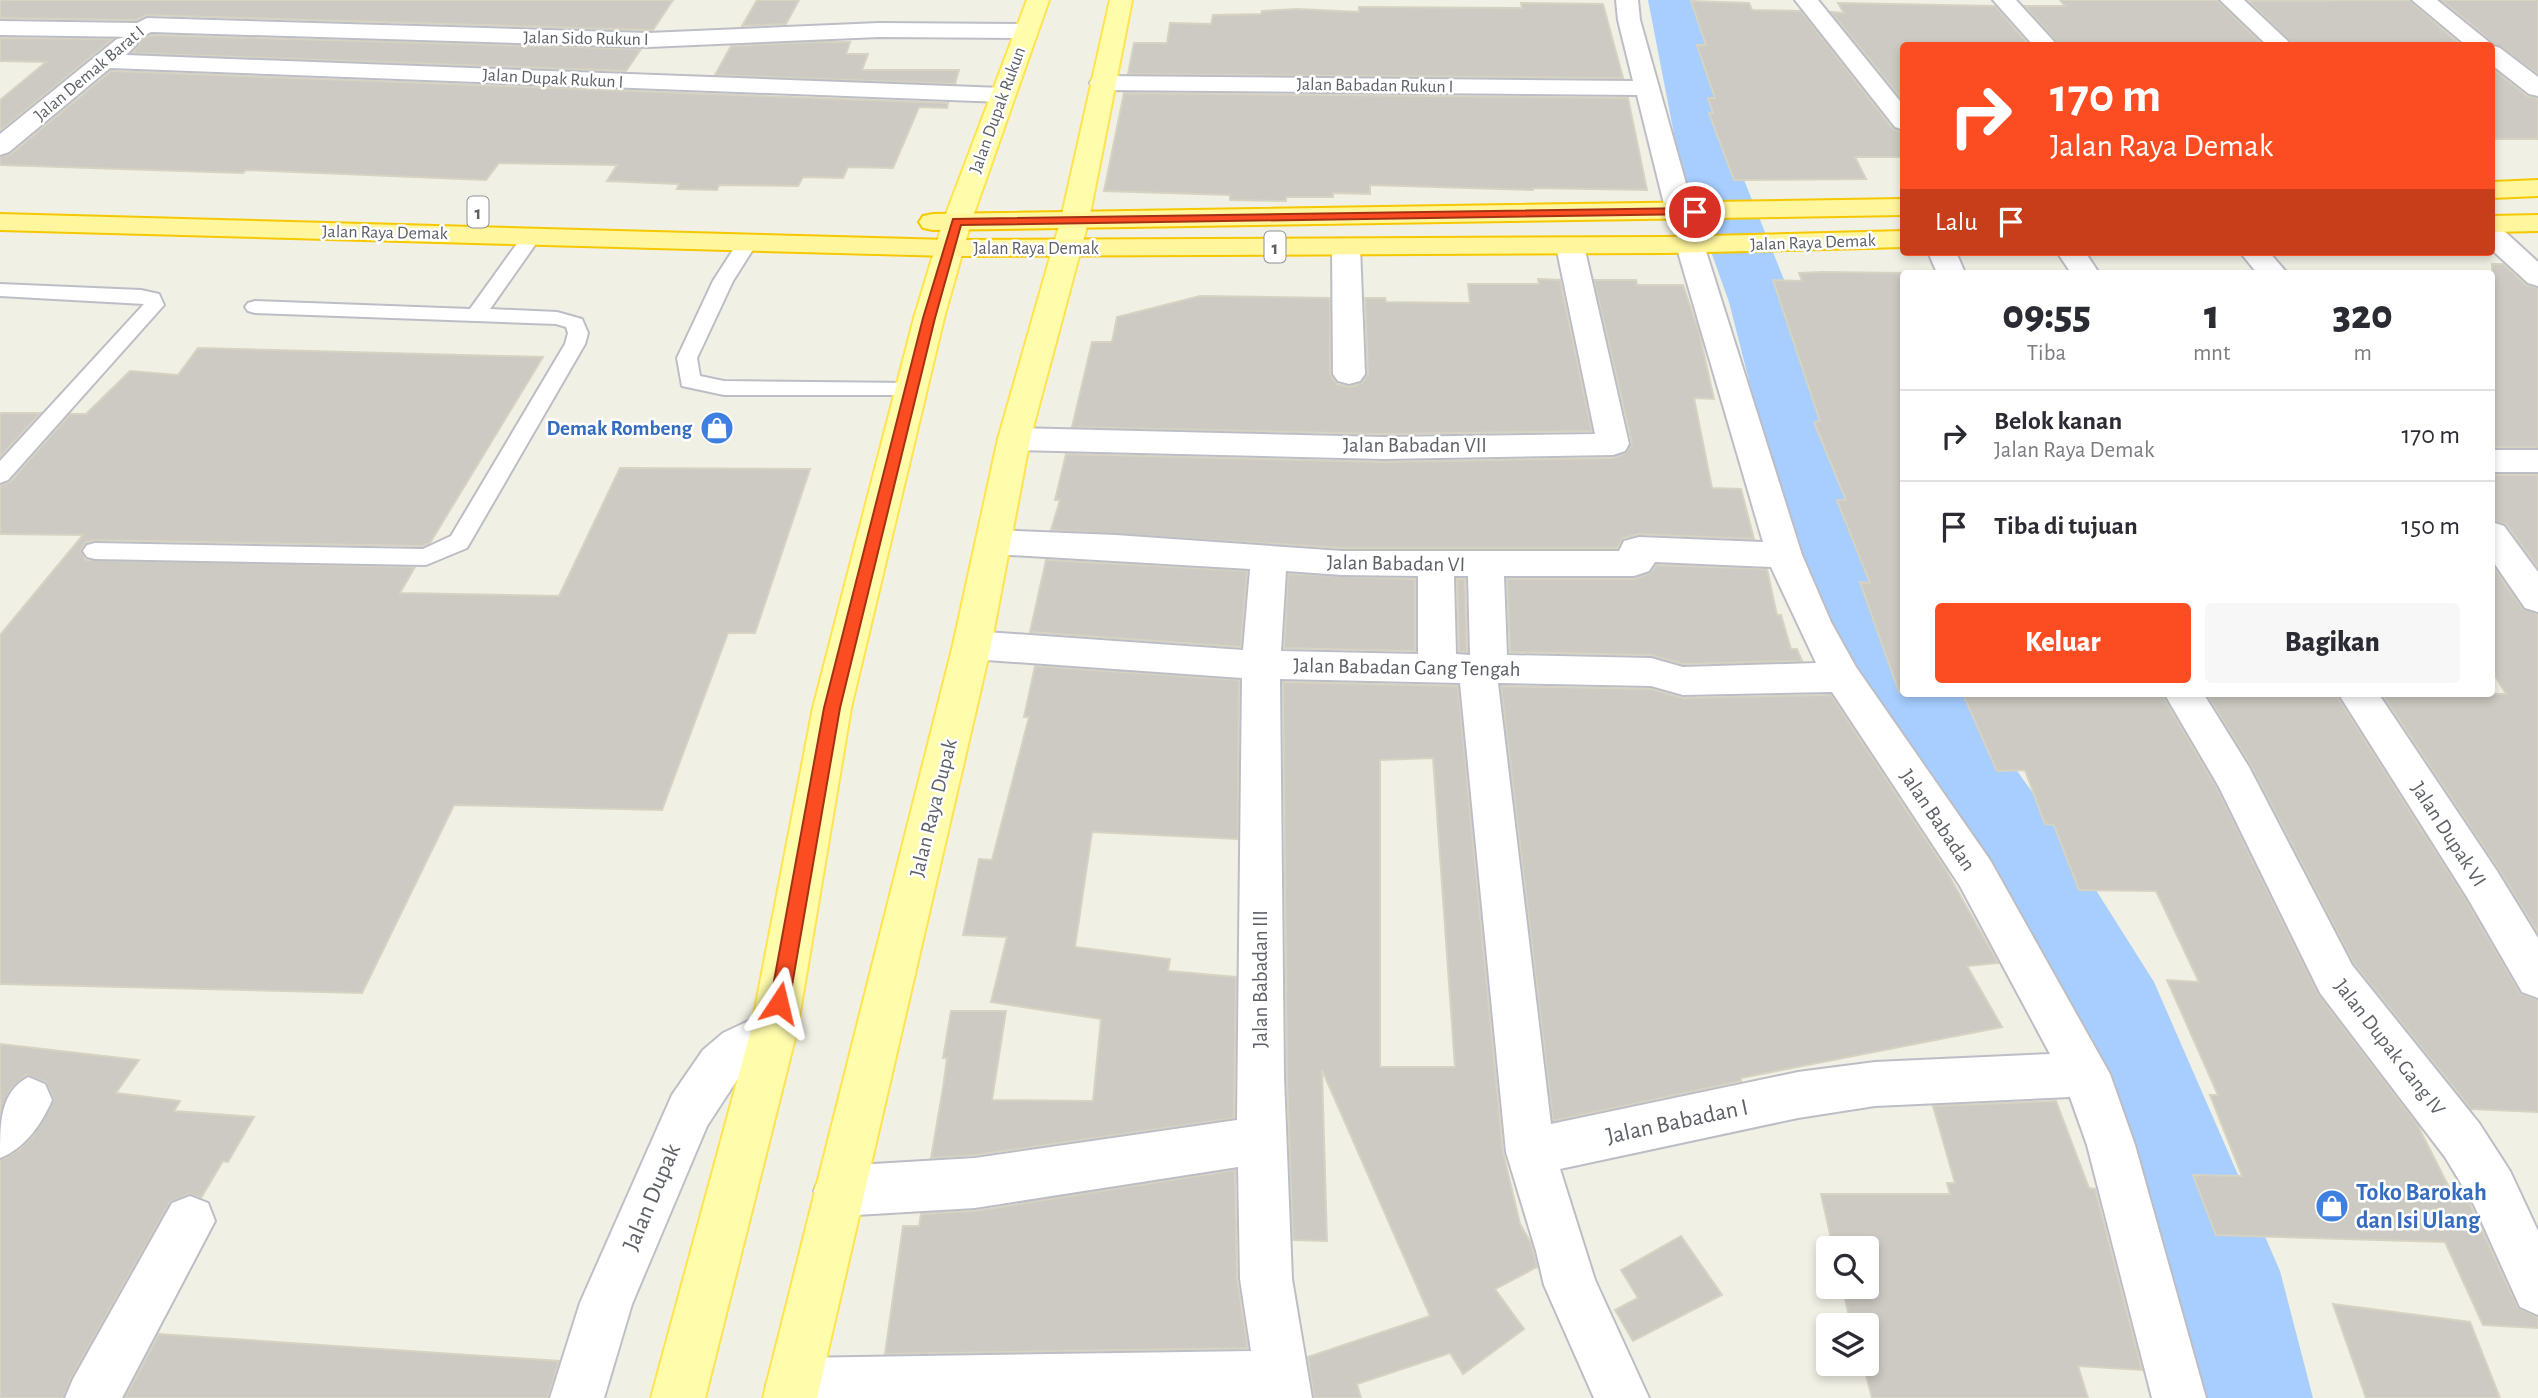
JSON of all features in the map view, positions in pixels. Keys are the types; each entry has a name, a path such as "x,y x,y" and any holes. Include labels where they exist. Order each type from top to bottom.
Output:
{"highway":[{"path":"2495,190 2538,188"},
{"name":"Jalan Raya Demak","path":"0,199 882,222 953,235"},
{"name":"Jalan Raya Demak","path":"1071,233 1346,247 1570,246 1711,231 1739,211 1900,207"},
{"name":"Jalan Raya Demak","path":"0,222 747,243 1071,233 1711,231 1900,239"},
{"path":"2495,224 2538,223"}],"main road":[{"name":"Jalan Dupak Rukun","path":"953,235 1038,0"},
{"path":"1071,233 1121,0"},
{"name":"Jalan Raya Dupak","path":"791,1391 972,645 1014,439 1071,233"},
{"path":"678,1398 774,1030 832,708 911,390 953,235"}],"street":[{"name":"Jalan Demak Barat I","path":"0,146 177,0"},
{"name":"Jalan Babadan","path":"1627,0 1629,20 1649,88 1711,231 1784,555 1813,622 1842,677 1975,873 2086,1074 2111,1145 2179,1398"},
{"path":"1806,0 1833,0"},
{"path":"1806,0 1900,117"},
{"path":"2004,0 2043,42"},
{"path":"2231,0 2278,42"},
{"path":"2423,0 2477,42"},
{"name":"Jalan Sido Rukun I","path":"0,28 144,28 648,40 879,30 1026,31"},
{"path":"2495,55 2538,89"},
{"name":"Jalan Dupak Rukun I","path":"104,61 1002,95"},
{"name":"Jalan Babadan Rukun I","path":"1102,83 1649,88"},
{"path":"2495,238 2538,277"},
{"name":"Jalan Babadan VII","path":"1014,439 1384,447 1613,444 1570,246"},
{"path":"1346,247 1349,374"},
{"path":"2258,256 2270,270"},
{"path":"2495,461 2538,460"},
{"path":"2495,538 2538,599"},
{"name":"Jalan Babadan VI","path":"993,542 1116,547 1342,563 1634,564 1637,562 1636,551 1639,549 1784,555"},
{"name":"Jalan Babadan III","path":"1269,558 1261,665 1259,852 1262,1140 1266,1279 1283,1388"},
{"path":"1436,564 1468,667 1530,1152 1562,1251 1570,1286 1622,1398"},
{"path":"1468,667 1486,565"},
{"name":"Jalan Babadan Gang Tengah","path":"972,645 1261,665 1651,672 1683,681 1842,677"},
{"name":"Jalan Dupak Gang IV","path":"2185,697 2235,778 2336,979 2462,1140 2492,1188 2538,1289"},
{"name":"Jalan Dupak VI","path":"2360,697 2482,884 2538,978"},
{"name":"Jalan Dupak","path":"577,1398 606,1303 689,1111 720,1065 739,1048 774,1030"},
{"name":"Jalan Babadan I","path":"1530,1152 1798,1095 1875,1084 2086,1074"},
{"path":"839,1191 975,1183 1262,1140"},
{"path":"92,1398 190,1221"},
{"path":"791,1391 1283,1388"}],"lane":[{"path":"476,315 533,235"},
{"path":"747,243 723,281 687,358 690,381 724,388 911,390"},
{"path":"0,290 141,296 152,298 154,305 0,475"},
{"path":"95,551 426,557 459,542 575,344 578,333 575,323 557,318 255,307"}],"building":[{"path":"0,0 673,0 653,30 648,30 147,15 136,20 0,18"},
{"path":"757,0 799,0 786,24 742,26"},
{"path":"2060,0 2217,0 2260,42 2056,42 2025,6 2065,6"},
{"path":"2409,0 2457,42 2291,42 2249,1"},
{"path":"2441,0 2538,0 2538,74 2493,42"},
{"path":"1691,1 1749,3 1752,10 1801,11 1893,129 1900,131 1900,157 1855,157 1866,179 1734,180 1709,113 1713,113 1708,98 1715,98 1697,45 1706,45"},
{"path":"1521,3 1603,4 1623,78 1128,74 1134,43 1167,43 1170,23 1211,24 1213,15 1261,14 1262,11 1297,9 1359,12 1359,7 1522,8"},
{"path":"1838,3 1995,6 2026,42 1900,42 1900,97 1831,12 1844,13"},
{"path":"152,35 641,49 626,71 132,53 140,44 137,40"},
{"path":"0,38 113,39 0,131 0,100 46,62 0,61"},
{"path":"850,42 846,54 868,54 862,70 959,70 955,84 715,75 731,46"},
{"path":"2495,70 2527,96 2538,98 2538,139 2495,139"},
{"path":"111,71 948,103 947,108 919,107 893,168 848,167 843,178 803,177 798,186 719,185 717,190 677,189 679,184 607,181 617,165 499,163 486,180 246,170 243,173 0,165 0,157 11,154"},
{"path":"1124,93 1628,98 1647,190 1370,185 1370,194 1333,193 1333,197 1286,197 1286,201 1230,200 1230,195 1104,191"},
{"path":"2492,264 2503,264 2526,285 2538,288 2538,447 2495,447 2495,270 2492,270"},
{"path":"1799,273 1900,273 1900,692 1860,582 1870,583 1837,500 1846,500 1814,422 1820,421 1773,280 1802,281"},
{"path":"1538,279 1560,280 1592,431 1384,434 1072,427 1092,342 1112,342 1117,317 1200,296 1330,298 1330,374 1337,384 1350,387 1362,383 1368,374 1365,298 1385,298 1386,302 1470,303 1468,284 1539,284"},
{"path":"1594,280 1636,280 1637,285 1683,285 1699,332 1714,399 1694,398 1712,488 1741,489 1754,539 1639,534 1623,538 1617,548 1342,548 1051,530 1060,500 1055,500 1066,454 1384,462 1613,458 1626,453 1632,443"},
{"path":"198,348 543,357 430,543 422,546 95,540 86,542 81,550 86,560 415,567 400,593 559,596 620,468 810,469 755,633 728,633 662,810 454,805 362,993 0,984 0,635 83,535 0,534 0,485 10,482 70,414 86,414 130,371 178,375"},
{"path":"0,413 40,413 0,457"},
{"path":"2495,475 2538,475 2538,568 2506,524 2495,521"},
{"path":"1046,560 1247,571 1241,647 1030,632"},
{"path":"1656,565 1767,569 1777,615 1781,615 1791,649 1797,649 1802,661 1683,664 1651,655 1510,652 1507,579 1634,579 1650,573"},
{"path":"2495,569 2523,609 2538,614 2538,933 2384,697 2495,697 2495,694 2506,694 2495,676"},
{"path":"1288,574 1415,579 1415,651 1284,648"},
{"path":"1457,579 1465,579 1467,652 1459,652"},
{"path":"1035,666 1239,680 1238,839 1092,832 1075,947 1170,959 1168,971 1236,977 1234,1118 975,1155 931,1158 943,1088 947,1058 943,1058 951,1011 1006,1011 992,1100 1093,1101 1101,1019 991,1002 1007,937 963,935 979,859 992,860 1029,717 1024,717"},
{"path":"1283,682 1458,686 1503,1152 1520,1224 1531,1243 1537,1267 1495,1289 1524,1329 1463,1374 1450,1353 1357,1384 1361,1398 1314,1398 1308,1357 1430,1316 1322,1070 1327,1241 1293,1240 1287,1077","holes":["1433,758 1455,1067 1380,1067 1380,760"]},
{"path":"1501,686 1651,689 1683,698 1831,695 1946,870 1998,963 1967,966 2002,1027 1741,1078 1741,1081 1553,1121"},
{"path":"1964,697 2163,697 2217,788 2318,994 2417,1124 2456,1201 2469,1202 2518,1308 2538,1317 2538,1328 2483,1325 2445,1242 2216,1235 2193,1175 2242,1176 2210,1095 2218,1095 2167,980 2199,982 2156,891 2079,890 2054,825 2045,824 2025,770 1997,771"},
{"path":"2208,697 2338,697 2465,898 2520,993 2538,1000 2538,1112 2471,1109 2354,964 2251,766"},
{"path":"0,1044 139,1060 116,1093 180,1101 174,1111 254,1117 228,1162 223,1161 201,1198 189,1194 170,1202 71,1378 63,1398 0,1398 0,1160 19,1150 33,1136 54,1099 46,1082 26,1075 10,1090 0,1114"},
{"path":"2056,1101 2089,1188 2095,1189 2142,1370 2078,1366 2088,1398 1872,1398 1866,1376 1879,1376 1879,1313 1848,1313 1845,1299 1879,1299 1879,1236 1830,1236 1821,1194 1950,1194 1947,1183 1955,1183 1933,1106"},
{"path":"1235,1170 1237,1279 1248,1348 885,1354 903,1226 919,1226 921,1214 975,1211"},
{"path":"1681,1236 1722,1295 1633,1341 1615,1310 1638,1298 1621,1270"},
{"path":"2333,1304 2470,1322 2500,1398 2366,1398"},
{"path":"159,1334 559,1361 548,1398 125,1398"}],"waterway":[{"path":"1672,0 1709,165 1761,302 1837,573 1863,633 1900,673"},
{"path":"1918,697 2016,841 2119,1014 2224,1271 2253,1398"}],"place":[{"name":"Demak Rombeng","path":"717,428"},
{"name":"Toko Barokah dan Isi Ulang","path":"2332,1206"}],"route":[{"path":"779,1003 832,708 929,318 957,222 1695,212"}]}
